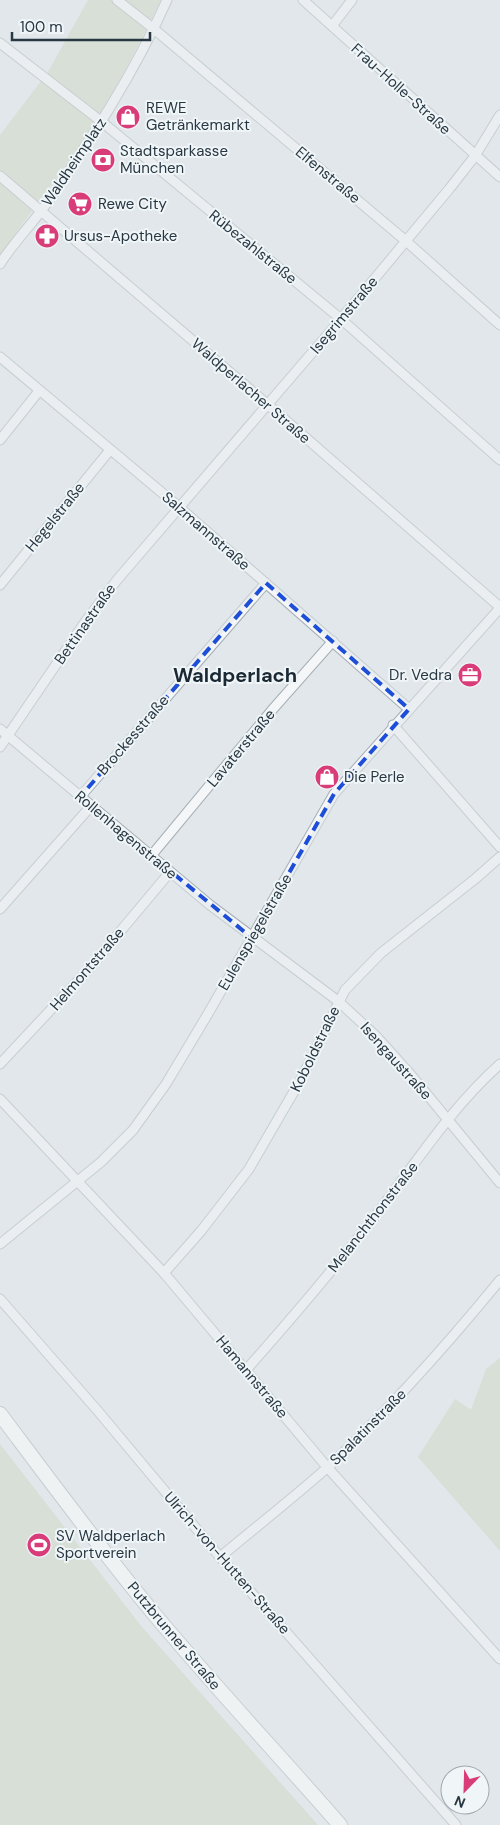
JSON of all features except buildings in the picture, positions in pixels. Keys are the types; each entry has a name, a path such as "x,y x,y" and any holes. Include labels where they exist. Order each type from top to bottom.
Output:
{"main road":[{"name":"Putzbrunner Straße","path":"0,1414 70,1508 154,1614 340,1825"}],"street":[{"name":"Elfenstraße","path":"117,0 406,241 500,325"},
{"name":"Waldheimplatz","path":"0,264 40,211 102,122 168,0"},
{"name":"Frau-Holle-Straße","path":"303,0 500,177"},
{"path":"332,26 352,0"},
{"name":"Rübezahlstraße","path":"0,43 102,122 341,319 500,460"},
{"name":"Isegrimstraße","path":"179,507 406,241 475,156 500,115"},
{"name":"Waldperlacher Straße","path":"0,176 267,404 500,607"},
{"name":"Salzmannstraße","path":"0,357 179,507 408,709"},
{"path":"0,440 39,391"},
{"name":"Hegelstraße","path":"0,585 110,450"},
{"name":"Bettinastraße","path":"0,747 112,587 179,507"},
{"name":"Brockesstraße","path":"80,796 266,583"},
{"name":"Eulenspiegelstraße","path":"0,1244 101,1162 138,1122 166,1084 334,794 500,607"},
{"name":"Lavaterstraße","path":"151,856 272,710 333,641"},
{"path":"393,726 500,847"},
{"name":"Rollenhagenstraße","path":"0,729 170,872 252,938"},
{"path":"0,909 92,806"},
{"name":"Koboldstraße","path":"164,1273 230,1195 253,1162 300,1081 345,990 381,952 475,879 500,857"},
{"name":"Helmontstraße","path":"0,1064 88,970 170,872"},
{"name":"Isengaustraße","path":"252,938 338,1002 376,1036 500,1183"},
{"name":"Melanchthonstraße","path":"246,1370 318,1288 382,1207 447,1119 500,1064"},
{"name":"Hamannstraße","path":"0,1099 164,1273 327,1467 500,1659"},
{"name":"Spalatinstraße","path":"220,1558 327,1467 401,1394 458,1331 500,1280"},
{"name":"Ulrich-von-Hutten-Straße","path":"0,1299 220,1558 456,1825"}],"highlighted area":[{"path":"266,583 409,709 334,794 252,938 80,797"}],"green space":[{"path":"88,0 161,0 123,75 86,136 0,255 0,135 48,72"},
{"path":"500,1358 500,1551 418,1457 455,1399 471,1410 486,1369"},
{"path":"0,1444 142,1627 318,1825 0,1825"}],"place":[{"name":"REWE Getränkemarkt","path":"128,117"},
{"name":"Stadtsparkasse München","path":"103,160"},
{"name":"Rewe City","path":"80,204"},
{"name":"Ursus-Apotheke","path":"47,236"},
{"name":"Dr. Vedra","path":"470,675"},
{"name":"Die Perle","path":"327,777"},
{"name":"SV Waldperlach Sportverein","path":"39,1545"}],"district":[{"name":"Waldperlach","path":"235,675"}]}
